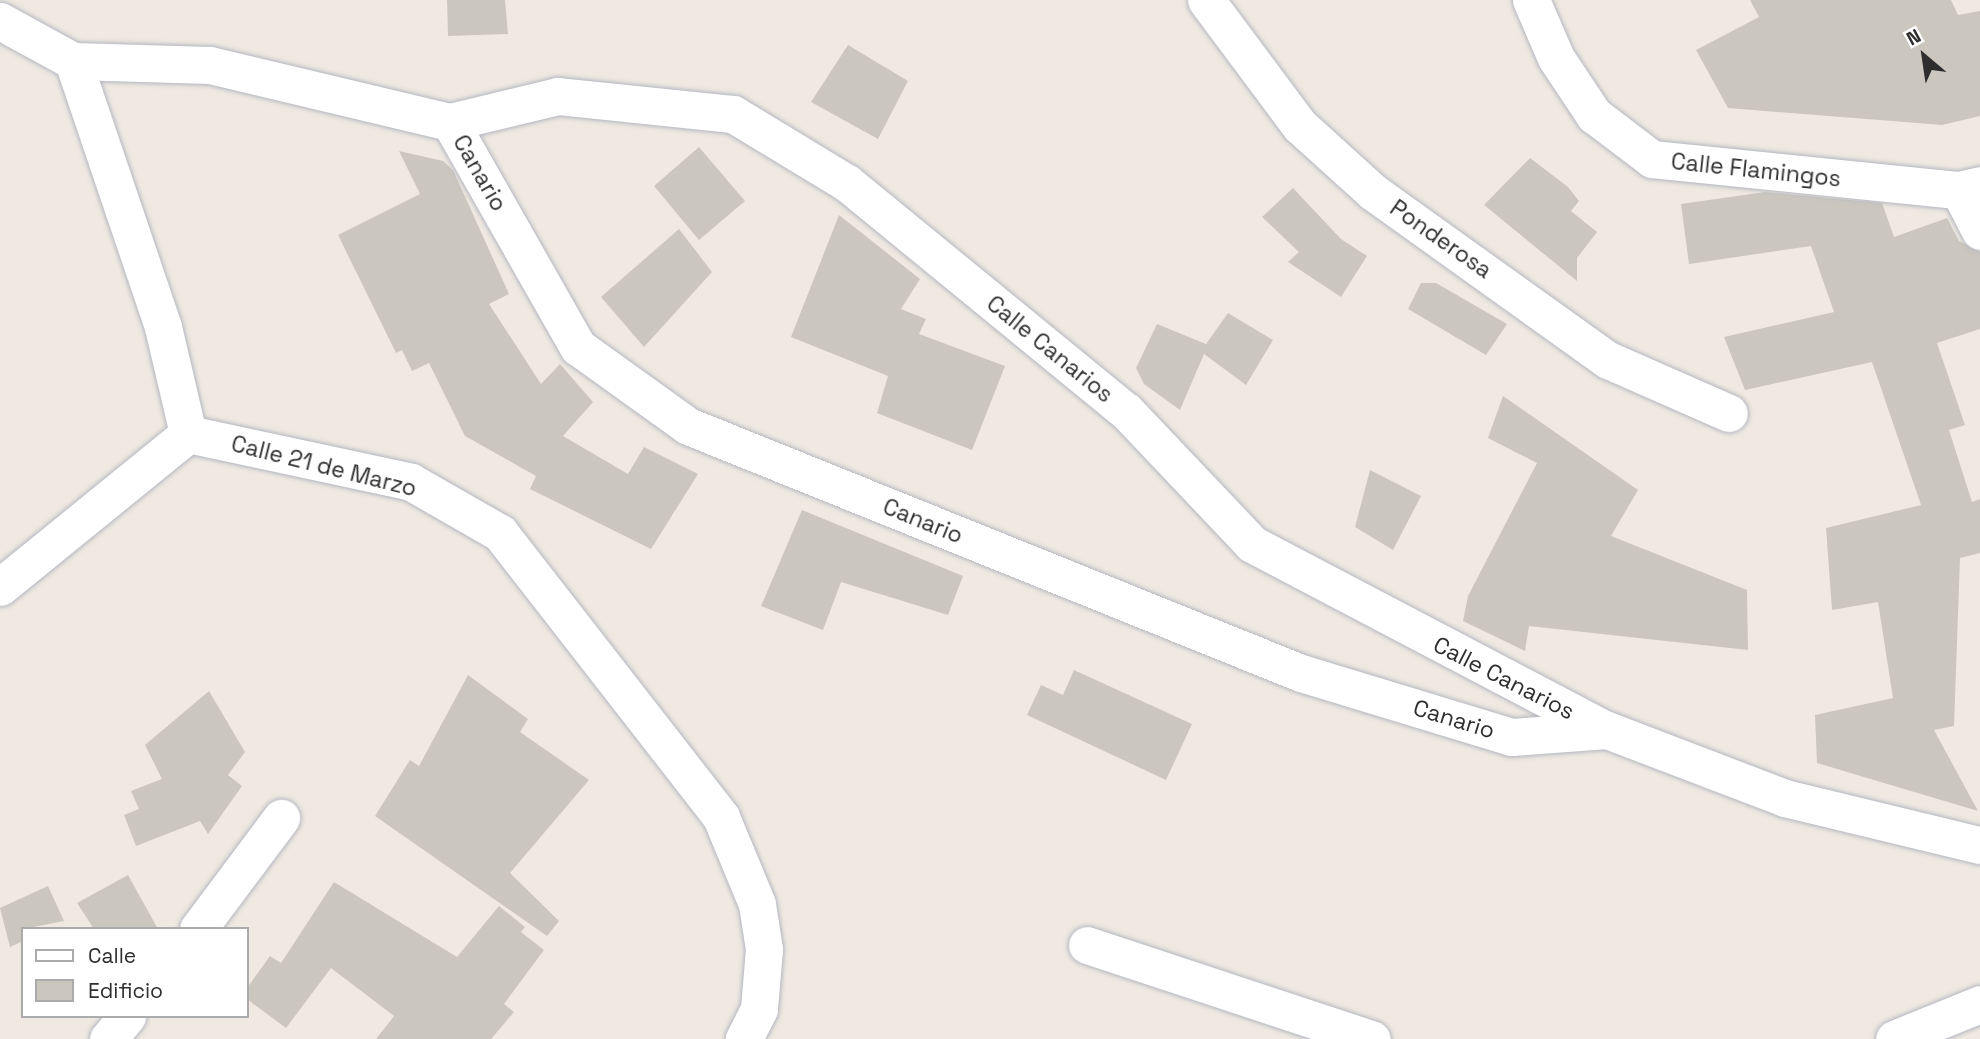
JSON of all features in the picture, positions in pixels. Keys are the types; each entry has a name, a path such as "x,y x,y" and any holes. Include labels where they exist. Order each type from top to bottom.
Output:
{"street":[{"name":"Ponderosa","path":"1206,0 1300,126 1373,192 1608,360 1729,413"},
{"name":"Calle Flamingos","path":"1531,0 1556,58 1594,115 1652,159 1969,188"},
{"name":"Canario","path":"0,21 73,61 210,65 450,122 578,347 688,426 1301,673 1511,737 1607,730 1785,798 1980,845"},
{"path":"0,587 188,434 163,327 73,61"},
{"name":"Calle Canarios","path":"450,122 558,96 733,114 847,183 1126,411 1252,544 1607,730"},
{"path":"1969,188 1980,231"},
{"name":"Calle 21 de Marzo","path":"188,434 411,482 500,533 721,817 757,904 764,949 759,1009 744,1039"},
{"path":"199,927 281,818"},
{"path":"1087,945 1372,1039"},
{"path":"1894,1039 1980,1004"},
{"path":"108,1039 125,1018"}],"building":[{"path":"447,0 505,0 508,34 448,36"},
{"path":"1750,0 1951,0 1958,15 1980,11 1980,116 1942,125 1728,108 1696,50 1759,17"},
{"path":"848,45 908,81 878,139 811,102"},
{"path":"699,147 745,201 699,240 654,186"},
{"path":"399,151 443,161 453,170 509,294 489,304 541,384 560,364 593,402 563,436 628,474 644,447 698,474 651,549 530,489 536,476 465,436 429,363 412,371 402,350 396,353 338,235 420,194"},
{"path":"1530,158 1568,187 1579,201 1571,211 1597,232 1577,258 1577,281 1484,205"},
{"path":"1293,188 1341,239 1367,256 1341,297 1288,262 1299,252 1262,217"},
{"path":"1765,192 1882,203 1894,237 1947,218 1959,241 1980,252 1980,329 1937,343 1965,425 1949,430 1972,502 1980,499 1980,553 1960,558 1954,726 1934,730 1978,811 1817,763 1815,715 1893,698 1878,602 1832,610 1826,528 1921,505 1872,362 1745,390 1724,337 1834,312 1811,246 1689,264 1681,204"},
{"path":"839,215 920,279 901,309 926,319 919,334 1005,366 972,450 877,413 888,376 791,337"},
{"path":"679,229 712,272 644,347 601,297"},
{"path":"1421,283 1436,283 1507,324 1486,355 1408,309"},
{"path":"1228,313 1273,340 1246,385 1204,354 1180,410 1144,384 1136,368 1157,324 1206,344"},
{"path":"1503,396 1638,490 1611,536 1747,590 1748,650 1529,626 1525,651 1463,621 1468,596 1537,463 1488,438"},
{"path":"1370,470 1421,496 1393,550 1355,527"},
{"path":"802,510 963,576 948,615 841,582 823,630 761,606"},
{"path":"1074,670 1192,724 1166,780 1027,715 1041,685 1063,695"},
{"path":"468,675 528,719 520,732 589,780 510,873 559,921 547,936 375,816 410,760 419,766"},
{"path":"209,691 245,752 228,775 242,786 208,834 200,821 136,846 124,815 139,809 131,791 162,779 145,745"},
{"path":"128,875 157,927 93,927 77,903"},
{"path":"334,882 457,957 499,906 525,927 521,932 544,950 504,1004 514,1012 491,1039 376,1039 394,1016 331,968 286,1028 248,1000 248,987 270,956 281,963"},
{"path":"48,886 64,921 21,927 21,942 10,947 0,908"}]}
